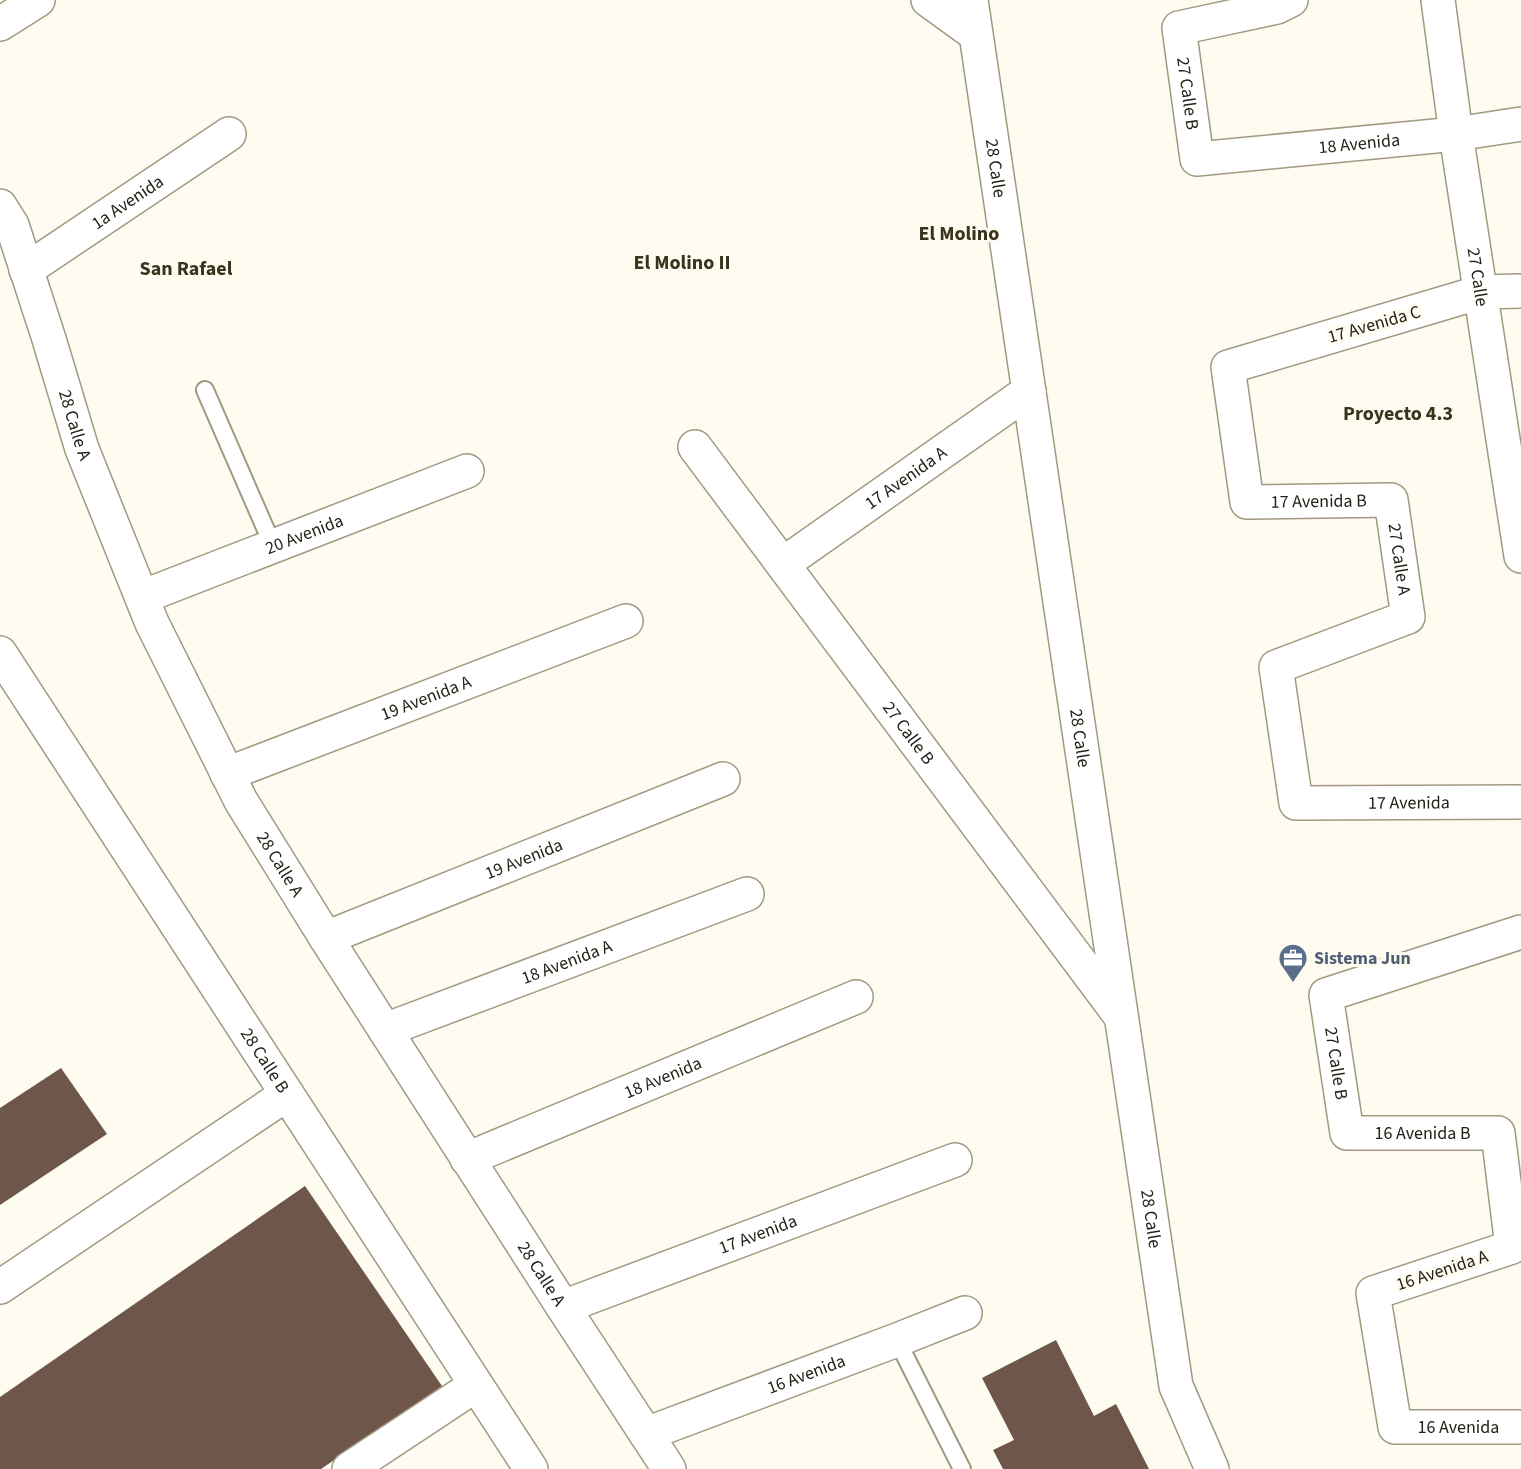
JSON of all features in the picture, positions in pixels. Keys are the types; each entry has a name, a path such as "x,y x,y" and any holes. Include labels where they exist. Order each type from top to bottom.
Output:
{"street":[{"path":"0,24 38,0"},
{"path":"928,0 975,34"},
{"name":"28 Calle","path":"971,0 1176,1386 1212,1469"},
{"name":"27 Calle B","path":"1197,159 1179,28 1277,7 1291,0"},
{"name":"27 Calle","path":"1438,0 1456,134 1521,556"},
{"name":"18 Avenida","path":"1197,159 1456,134 1521,124"},
{"name":"1a Avenida","path":"26,270 229,134"},
{"name":"28 Calle A","path":"0,206 12,225 82,449 152,624 241,801 326,938 669,1469"},
{"name":"17 Avenida C","path":"1247,502 1228,367 1481,292 1521,291"},
{"name":"17 Avenida A","path":"783,564 1029,392"},
{"name":"27 Calle B","path":"695,447 1122,1018"},
{"name":"20 Avenida","path":"142,597 467,471"},
{"name":"17 Avenida B","path":"1247,502 1391,500"},
{"name":"27 Calle A","path":"1296,803 1276,667 1408,617 1391,500"},
{"name":"19 Avenida A","path":"227,774 626,621"},
{"name":"28 Calle B","path":"0,652 531,1469"},
{"name":"19 Avenida","path":"326,938 723,779"},
{"name":"17 Avenida","path":"1296,803 1521,802"},
{"name":"18 Avenida A","path":"385,1029 747,894"},
{"name":"27 Calle B","path":"1347,1133 1326,995 1521,932"},
{"name":"18 Avenida","path":"467,1158 856,997"},
{"path":"0,1287 287,1094"},
{"name":"16 Avenida B","path":"1347,1133 1498,1133 1512,1247"},
{"name":"17 Avenida","path":"563,1307 955,1160"},
{"name":"16 Avenida A","path":"1395,1427 1373,1293 1512,1247"},
{"name":"16 Avenida","path":"646,1434 965,1313"},
{"path":"349,1469 476,1385"},
{"name":"16 Avenida","path":"1395,1427 1521,1427"}],"lane":[{"path":"205,390 273,546"},
{"path":"897,1340 962,1469"}],"building":[{"path":"61,1068 107,1134 0,1205 0,1108"},
{"path":"305,1186 442,1386 321,1469 0,1469 0,1397"},
{"path":"1056,1340 1094,1416 1116,1404 1149,1469 1003,1469 993,1450 1014,1440 982,1378"}],"place":[{"name":"Sistema Jun","path":"1293,984"}],"district":[{"name":"El Molino","path":"959,233"},
{"name":"El Molino II","path":"682,262"},
{"name":"San Rafael","path":"186,268"},
{"name":"Proyecto 4.3","path":"1398,413"}]}
